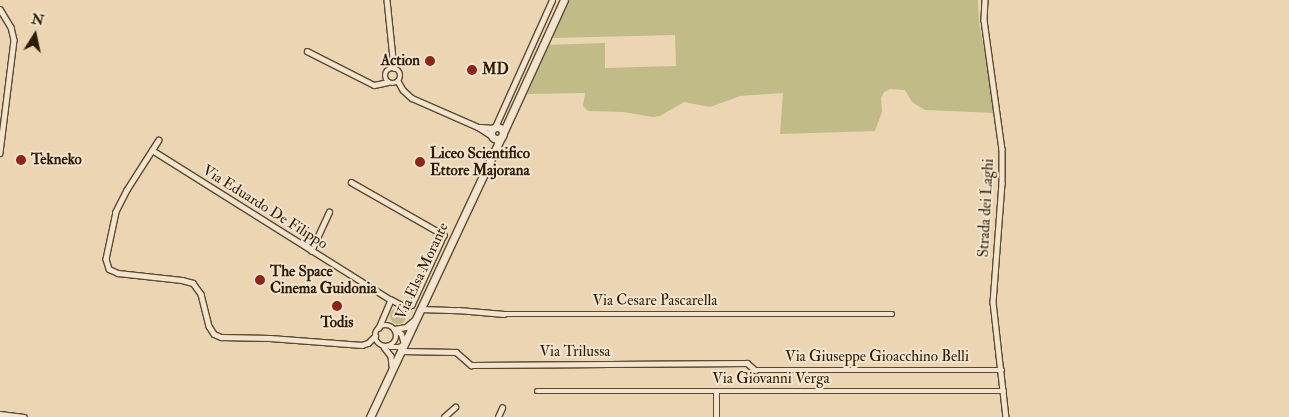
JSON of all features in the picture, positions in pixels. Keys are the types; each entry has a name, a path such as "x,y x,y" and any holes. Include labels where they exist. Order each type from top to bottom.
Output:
{"street":[{"path":"387,0 394,68 399,72 398,81 403,90 412,98 478,127 496,138 502,135 500,128 478,127"},
{"path":"492,136 491,133 552,0"},
{"name":"Via Elsa Morante","path":"370,417 564,0"},
{"name":"Strada dei Laghi","path":"985,0 984,24 1002,150 1002,183 993,299 994,324 1002,370 1006,417"},
{"path":"0,9 11,27 14,40 0,153"},
{"path":"307,51 374,85 388,82 393,84 398,81"},
{"path":"388,82 385,73 394,68"},
{"path":"0,104 7,105"},
{"path":"158,140 127,190 116,212 106,259 109,270 118,273 182,280 193,283 201,294 211,330 214,334 224,338 270,338 363,345 375,336 391,300 403,308 410,306 444,235 351,182"},
{"name":"Via Eduardo De Filippo","path":"152,150 391,300"},
{"path":"311,251 329,212"},
{"name":"Via Cesare Pascarella","path":"419,310 513,314 892,314"},
{"path":"384,316 392,328 396,339 387,347"},
{"path":"379,328 406,327 415,319"},
{"path":"375,336 379,344 387,347 402,347 401,334 392,328"},
{"path":"387,347 393,368"},
{"name":"Via Trilussa","path":"402,347 456,352 461,354 468,364 473,365 747,363 750,364 752,369"},
{"name":"Via Giuseppe Gioacchino Belli","path":"752,369 1002,370"},
{"name":"Via Giovanni Verga","path":"537,390 716,392 1004,391"},
{"path":"716,392 716,417"},
{"path":"444,417 455,407"},
{"path":"498,417 502,408"},
{"path":"0,414 24,417"}],"shaded area":[{"path":"568,0 978,0 979,22 996,113 925,110 912,102 905,90 890,89 884,92 881,98 882,112 875,131 780,134 783,93 740,96 710,107 684,102 660,116 653,117 623,112 588,111 583,106 585,93 527,94 548,45 605,43 605,68 676,66 675,35 551,38"},
{"path":"398,308 404,310 406,316 404,322 398,324 392,322 390,316 392,310"}],"place":[{"name":"Action","path":"430,61"},
{"name":"MD","path":"472,70"},
{"name":"Tekneko","path":"21,160"},
{"name":"Liceo Scientifico Ettore Majorana","path":"420,162"},
{"name":"The Space Cinema Guidonia","path":"260,280"},
{"name":"Todis","path":"337,306"}]}
